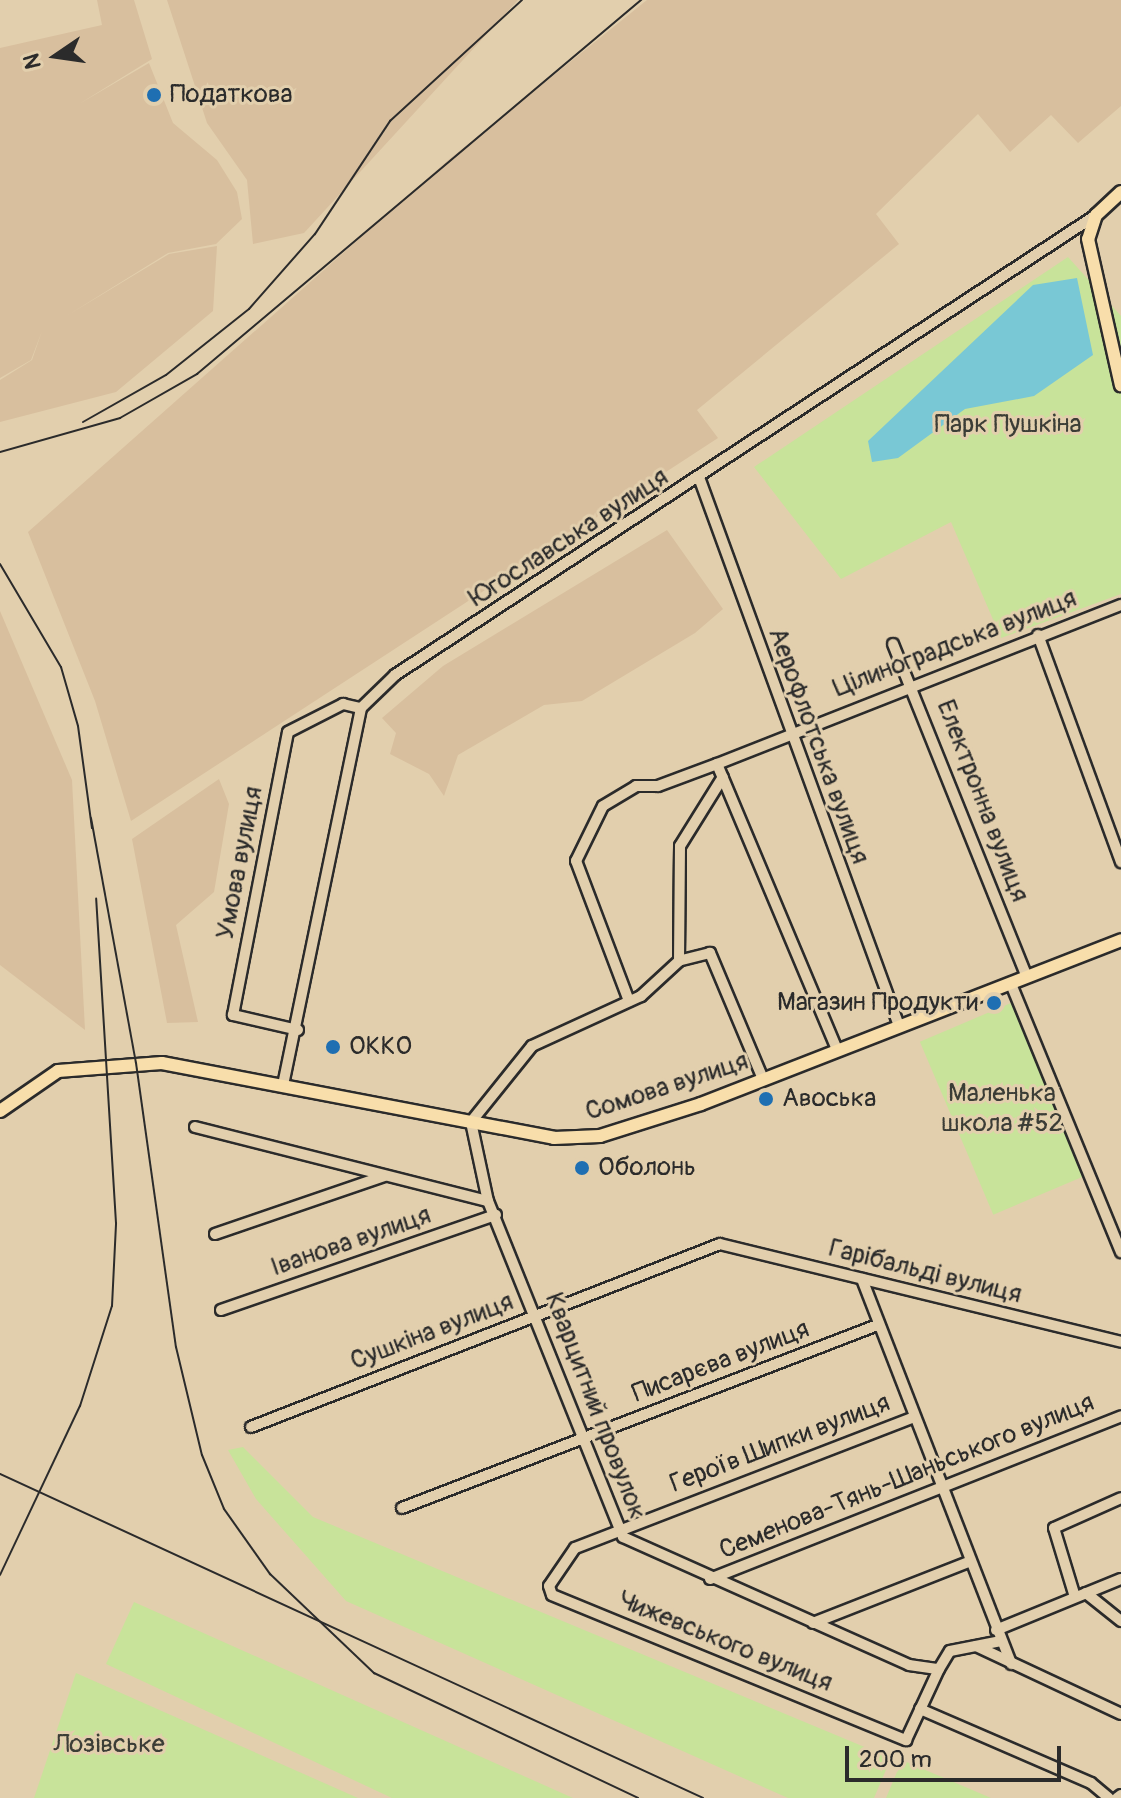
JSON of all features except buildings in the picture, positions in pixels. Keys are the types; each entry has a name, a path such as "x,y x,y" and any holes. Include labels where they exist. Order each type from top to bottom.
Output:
{"main road":[{"name":"Югославська вулиця","path":"1096,215 1121,192"},
{"path":"1096,215 1089,266 1121,385"},
{"name":"Сомова вулиця","path":"0,1111 58,1071 136,1063 208,1070 554,1138 600,1136 763,1079 1121,940"}],"street":[{"name":"Югославська вулиця","path":"361,708 395,675 700,480 1096,215"},
{"name":"Аерофлотська вулиця","path":"700,480 789,734 899,1026"},
{"name":"Цілиноградська вулиця","path":"629,1001 576,857 603,806 639,785 656,786 717,764 912,683 1121,605"},
{"path":"1038,635 1121,862"},
{"name":"Електронна вулиця","path":"893,644 912,683 1027,977"},
{"name":"Умова вулиця","path":"298,1030 233,1015 288,732 343,704 361,708"},
{"path":"283,1085 298,1030 361,708"},
{"path":"717,764 837,1049"},
{"path":"679,961 680,846 723,777"},
{"path":"471,1122 532,1046 629,1001 679,961 710,953 763,1079"},
{"path":"1011,984 1121,1252"},
{"name":"Кварцитний провулок","path":"471,1122 488,1201 626,1543 909,1665 939,1669"},
{"path":"195,1127 488,1201"},
{"path":"215,1234 386,1176"},
{"name":"Іванова вулиця","path":"221,1310 496,1215"},
{"name":"Сушкіна вулиця","path":"251,1427 720,1244"},
{"name":"Гарібальді вулиця","path":"720,1244 1121,1342"},
{"path":"862,1279 875,1326 1011,1664"},
{"name":"Писарєва вулиця","path":"402,1508 875,1326"},
{"name":"Семенова-Тянь-Шаньського вулиця","path":"710,1579 1121,1416"},
{"name":"Героїв Шипки вулиця","path":"620,1529 912,1418"},
{"path":"1075,1597 1054,1528 1121,1498"},
{"name":"Чижевського вулиця","path":"620,1529 575,1548 553,1577 552,1595 906,1740 939,1669"},
{"path":"813,1623 969,1562"},
{"path":"939,1669 950,1651 976,1646 1075,1597 1121,1579"},
{"path":"1086,1593 1121,1621"},
{"path":"976,1646 1121,1714"},
{"path":"920,1709 1091,1783 1109,1798"}],"shaded area":[{"path":"97,0 134,0 152,59 79,104 149,63 173,123 217,160 237,192 242,219 216,244 168,253 68,315 169,254 217,246 213,311 116,392 0,422 0,380 32,360 42,331 31,360 0,378 0,48 102,25"},
{"path":"167,0 518,0 304,233 253,244 247,180 207,123"},
{"path":"647,0 1121,0 1121,106 1078,143 1051,115 1010,152 978,114 876,214 899,244 697,410 718,438 131,821 95,701 28,532 447,161"},
{"path":"667,530 723,609 695,633 582,701 544,705 458,755 444,796 429,774 390,754 396,733 382,718 443,666"},
{"path":"0,611 72,780 85,1030 0,965"},
{"path":"219,779 229,804 214,892 176,925 198,1022 167,1023 132,839"}],"green space":[{"name":"Парк Пушкіна","path":"1068,257 1121,316 1121,594 1001,638 951,522 841,579 754,467"},
{"name":"Маленька школа #52","path":"1011,1003 1084,1176 993,1215 920,1042"},
{"path":"243,1447 313,1517 891,1758 874,1798 788,1798 346,1601 256,1499 228,1450"},
{"path":"134,1602 573,1798 392,1798 106,1664"},
{"name":"Лозівське","path":"76,1673 358,1798 34,1798"},
{"path":"902,1760 991,1798 886,1798"}],"water":[{"path":"1077,278 1093,355 1034,396 965,409 898,458 872,462 868,441 1033,285"}],"railway":[{"path":"83,422 166,375 249,309 315,234 390,121 522,0"},
{"path":"0,452 120,418 197,374 641,0"},
{"path":"0,564 61,667 78,726 92,828"},
{"path":"91,818 136,1063 176,1347 202,1455 224,1509 270,1574 374,1673 638,1798"},
{"path":"0,1575 80,1406 112,1306 116,1223 96,899"},
{"path":"0,1474 703,1798"}],"place":[{"name":"Податкова","path":"154,95"},
{"name":"Магазин Продукти","path":"994,1003"},
{"name":"ОККО","path":"333,1047"},
{"name":"Авоська","path":"766,1099"},
{"name":"Оболонь","path":"582,1168"}]}
